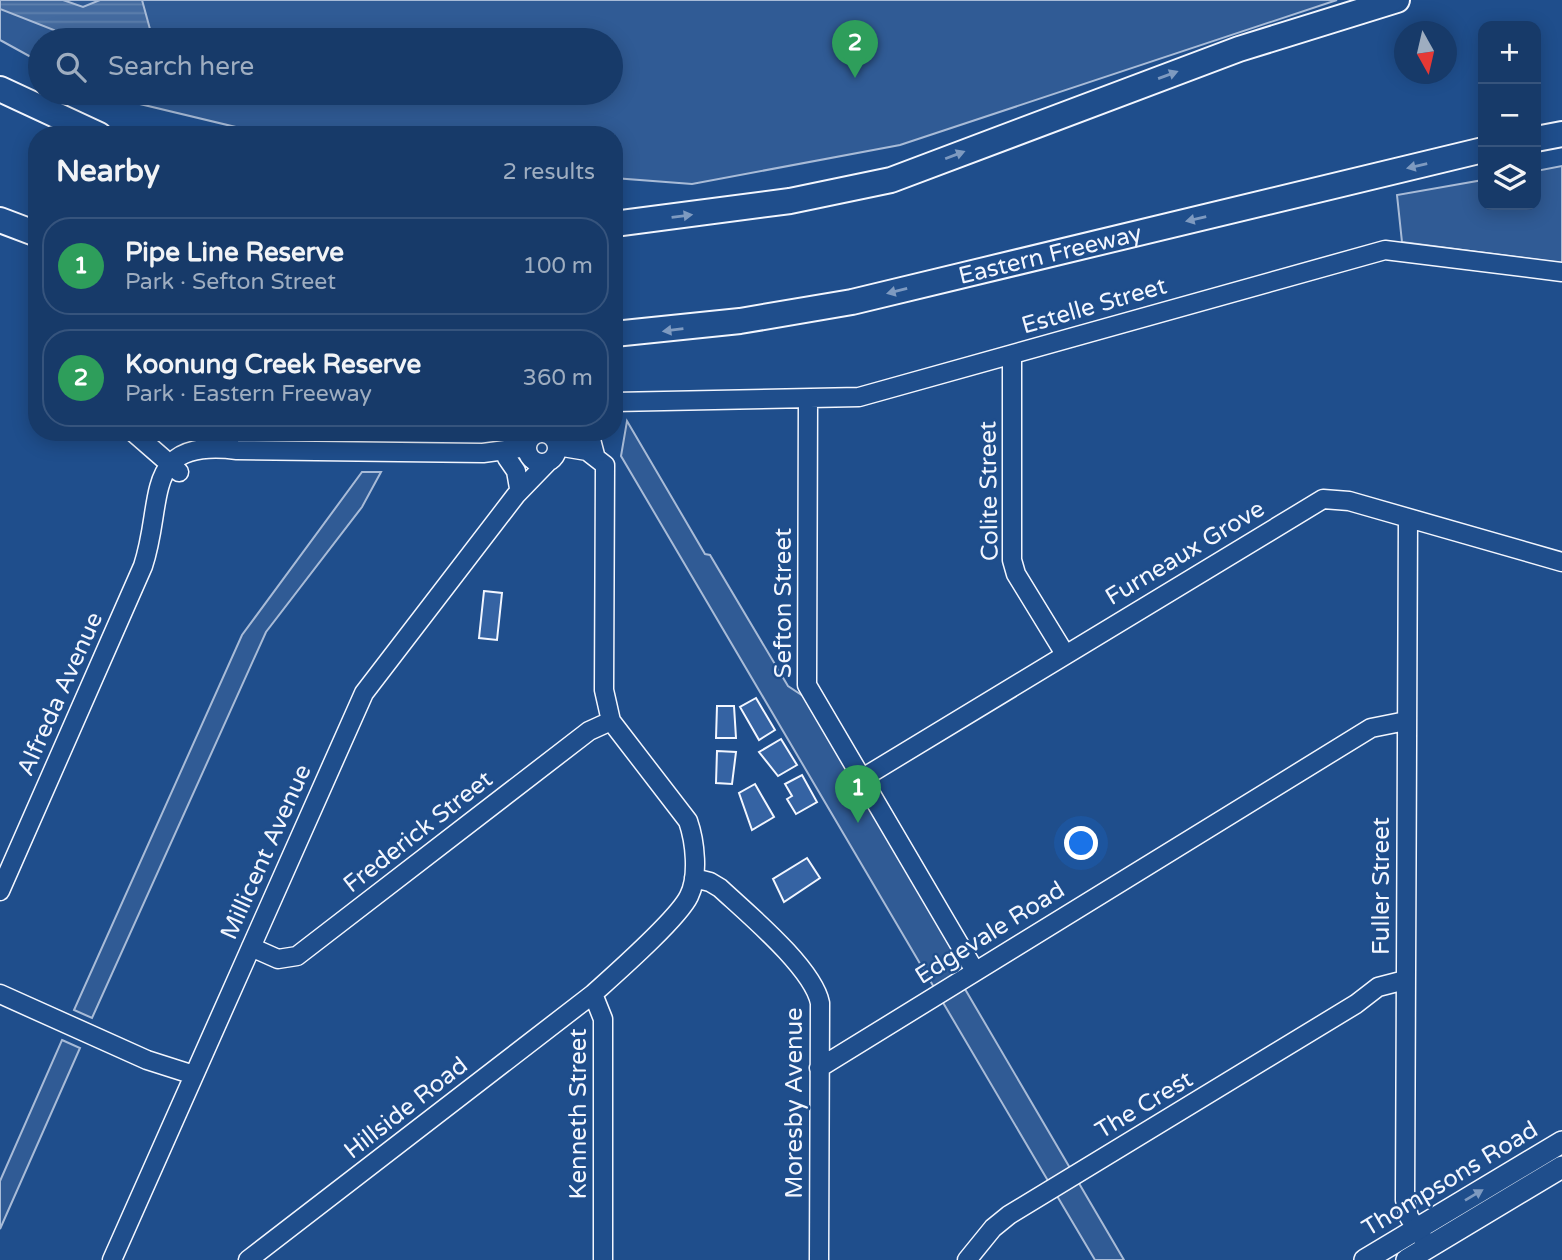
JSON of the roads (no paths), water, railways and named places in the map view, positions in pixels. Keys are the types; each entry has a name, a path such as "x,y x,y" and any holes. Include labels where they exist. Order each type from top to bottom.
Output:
{"highway":[{"path":"623,223 790,201 891,180 1239,49 1397,0"},
{"path":"0,89 28,102"},
{"path":"34,105 80,126"},
{"path":"1541,138 1562,134"},
{"name":"Eastern Freeway","path":"623,333 740,321 852,302 1478,151"},
{"path":"0,220 28,231"}],"main road":[{"name":"Thompsons Road","path":"1365,1260 1562,1142"},
{"name":"Thompsons Road","path":"1407,1260 1562,1167"}],"street":[{"name":"Estelle Street","path":"623,401 859,397 1385,250 1562,272"},
{"name":"Colite Street","path":"1012,355 1012,560 1016,574 1065,654"},
{"name":"Sefton Street","path":"808,399 806,679 809,691 975,971"},
{"name":"Estelle Street","path":"623,405 636,400"},
{"path":"143,441 174,468 237,450 483,453 547,447 595,454 591,441"},
{"path":"483,453 508,458 547,447"},
{"name":"Kenneth Street","path":"547,447 589,462 598,472 604,492"},
{"name":"Millicent Avenue","path":"112,1260 364,692 517,491 547,447"},
{"name":"Kenneth Street","path":"595,454 605,465 604,697 611,721 688,821 693,839 694,878 689,897 678,912 593,994 603,1019 601,1258"},
{"path":"508,458 516,471 517,491"},
{"name":"Alfreda Avenue","path":"0,891 143,566 156,515 174,468"},
{"name":"Furneaux Grove","path":"861,779 1315,502 1340,499 1562,562"},
{"name":"Fuller Street","path":"1408,518 1405,1200 1407,1213 1429,1247"},
{"name":"Frederick Street","path":"251,947 278,959 297,956 589,731 611,721"},
{"name":"Edgevale Road","path":"819,1068 1371,728 1406,721"},
{"name":"Moresby Avenue","path":"694,878 720,888 810,978 820,1003 819,1260"},
{"name":"The Crest","path":"967,1260 993,1228 1009,1215 1356,1004 1378,987 1405,987"},
{"name":"Hillside Road","path":"248,1260 593,994"},
{"path":"1,995 192,1080"}],"place":[{"name":"Koonung Creek Reserve","path":"855,78"},
{"name":"Pipe Line Reserve","path":"858,823"}]}
